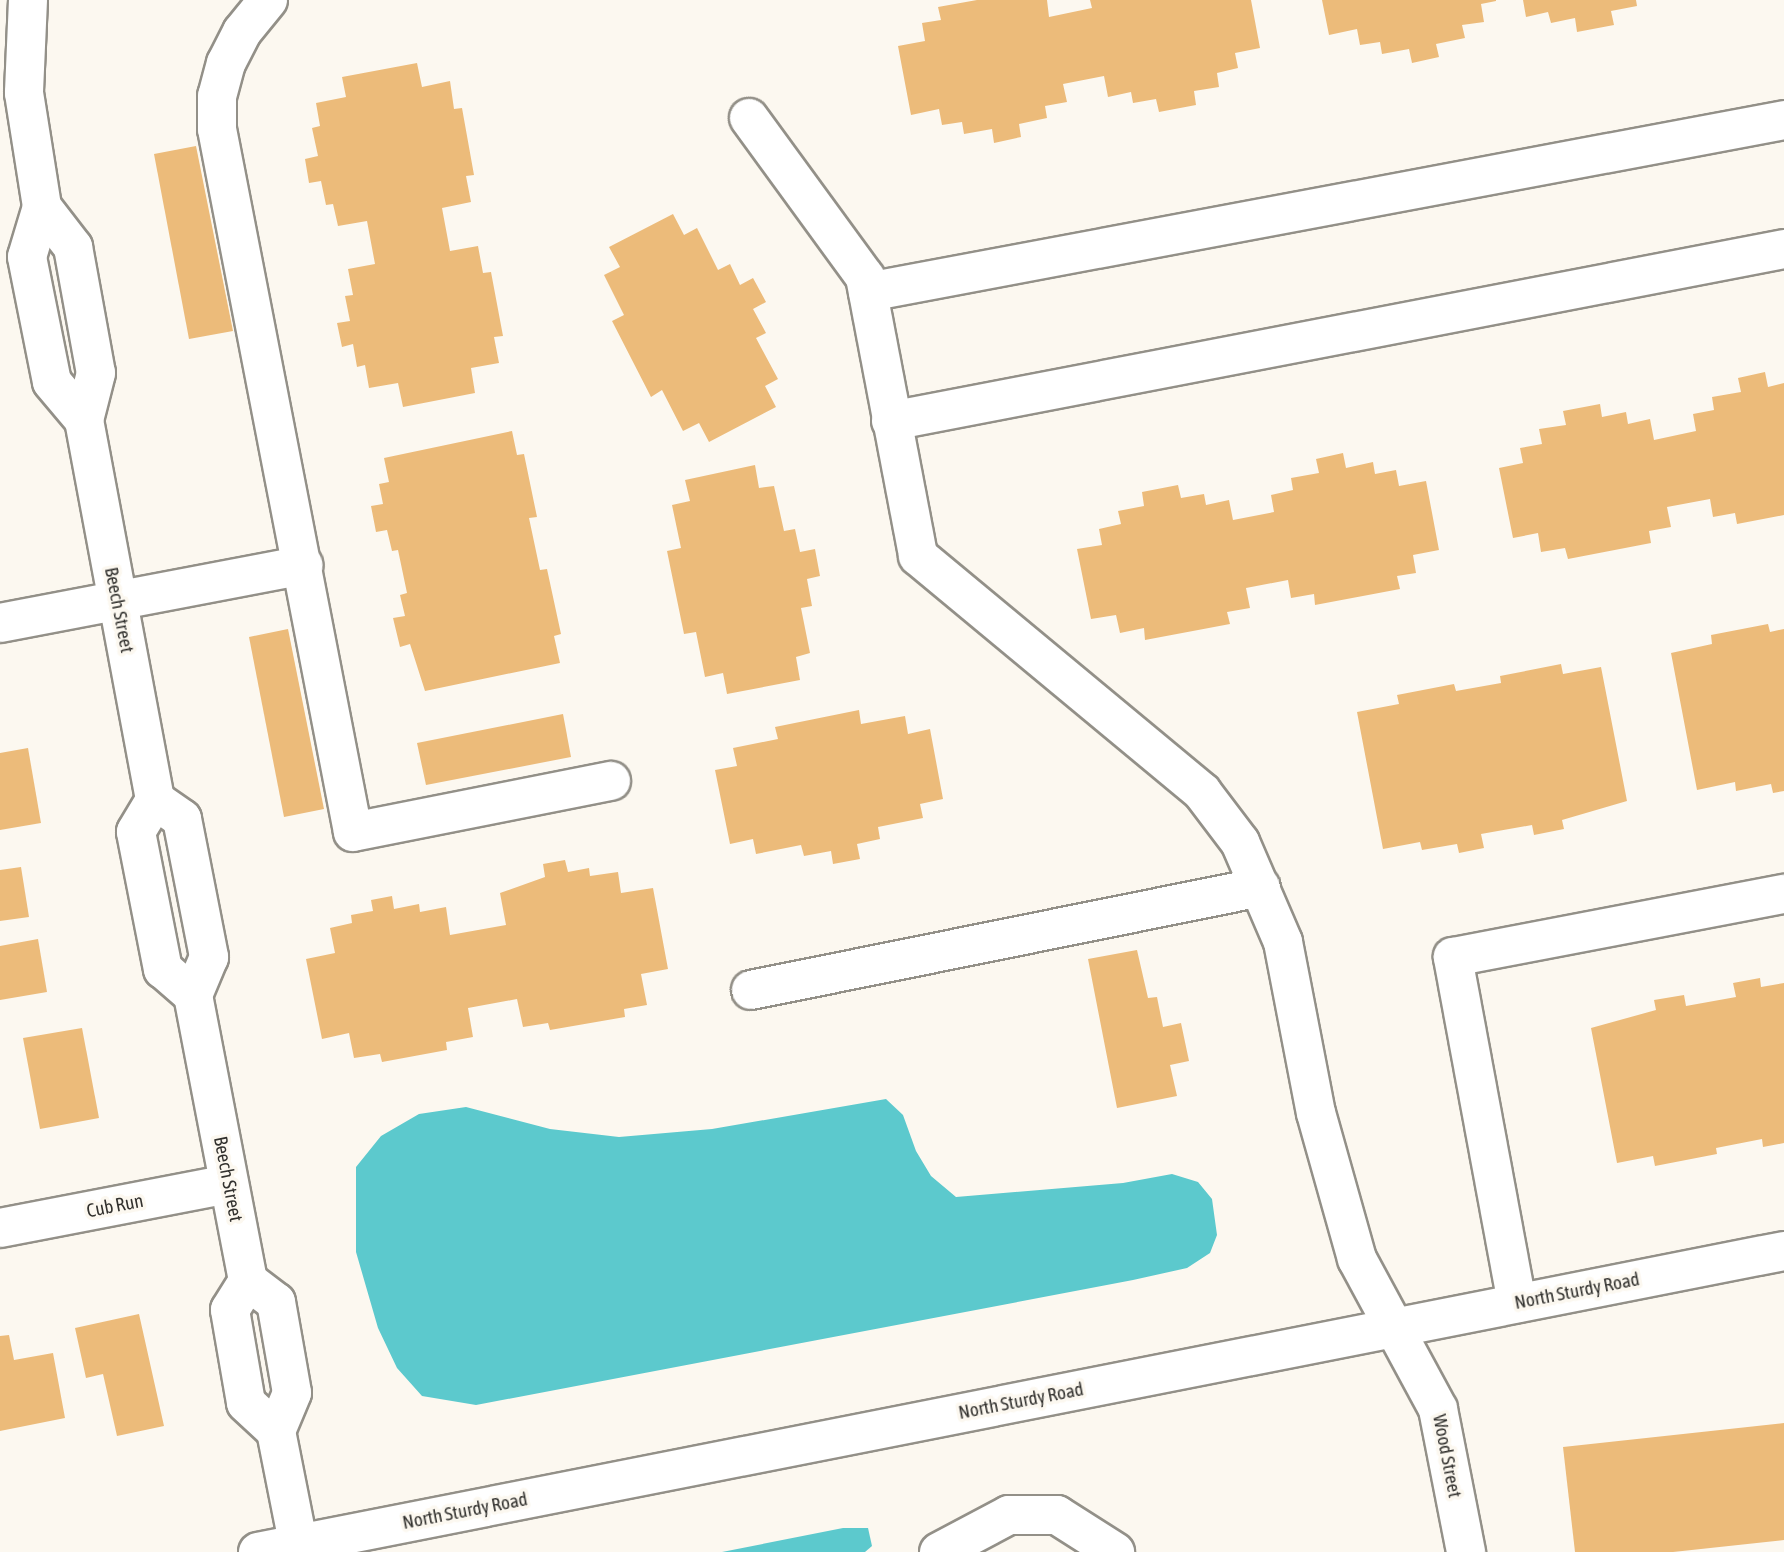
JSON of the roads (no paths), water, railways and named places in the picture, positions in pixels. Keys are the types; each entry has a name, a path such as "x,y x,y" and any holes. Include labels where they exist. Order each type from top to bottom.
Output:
{"street":[{"path":"268,0 242,32 226,63 217,96 217,130 304,565 353,832 611,781"},
{"name":"Beech Street","path":"18,16 24,93 42,207 27,257 52,382 84,420 155,800 182,819 209,957 193,995 248,1281 230,1310 246,1403 276,1431 299,1548"},
{"name":"Wood Street","path":"749,118 866,277 918,556 1202,792 1240,842 1283,943 1316,1113 1357,1259 1375,1299 1397,1327 1438,1409 1466,1552"},
{"path":"869,292 1784,120"},
{"path":"891,421 1784,249"},
{"path":"0,623 304,565"},
{"path":"751,990 1261,887"},
{"path":"1517,1303 1453,957 1784,894"},
{"name":"Cub Run","path":"0,1228 229,1184"},
{"name":"North Sturdy Road","path":"258,1552 299,1548 1784,1251"},
{"path":"939,1552 1009,1515 1057,1516 1115,1552"}],"water":[{"path":"886,1099 903,1115 916,1151 931,1176 956,1197 1123,1183 1172,1174 1198,1182 1212,1199 1217,1235 1210,1253 1187,1268 1133,1280 476,1405 422,1396 397,1368 378,1328 356,1252 356,1167 381,1136 419,1114 466,1107 550,1129 619,1137 712,1129"},
{"path":"843,1528 868,1528 872,1546 865,1552 722,1552"}]}
